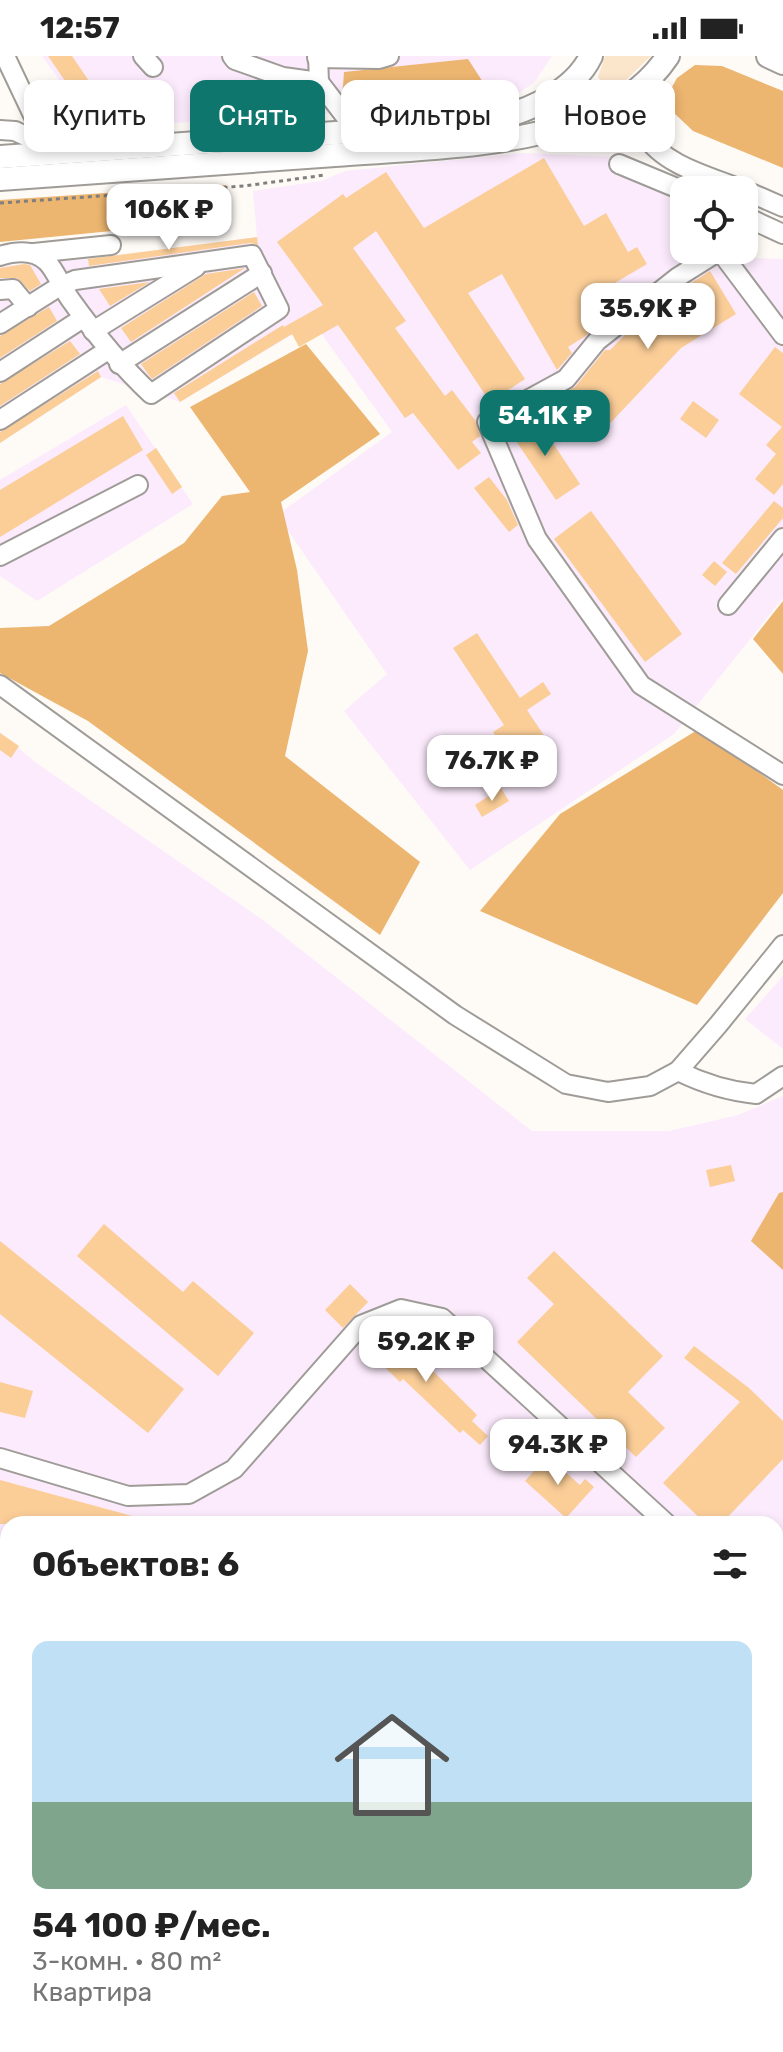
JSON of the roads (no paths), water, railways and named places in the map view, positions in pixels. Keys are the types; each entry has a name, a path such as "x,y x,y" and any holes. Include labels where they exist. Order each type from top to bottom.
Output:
{"main road":[{"path":"519,110 552,96 571,82 591,56"},
{"path":"768,56 783,63"},
{"path":"648,80 668,57"},
{"path":"0,179 359,153 512,139 535,133"},
{"path":"174,143 341,134"},
{"path":"0,157 36,152"}],"street":[{"path":"5,56 24,96"},
{"path":"232,56 235,60 283,77 305,80"},
{"path":"319,80 317,57 379,59 389,56"},
{"path":"325,90 341,111"},
{"path":"0,130 15,131 24,136"},
{"path":"662,152 711,176"},
{"path":"619,164 670,185"},
{"path":"758,196 783,207"},
{"path":"758,222 783,234"},
{"path":"758,227 763,224"},
{"path":"0,256 12,252 34,253 111,245"},
{"path":"0,324 60,286 75,280 252,255 279,309 151,394 114,357 60,286 48,263 34,253"},
{"path":"0,372 202,263"},
{"path":"699,264 597,341 566,379 487,422 537,539 641,685 783,775"},
{"path":"731,264 783,335"},
{"path":"0,420 262,273"},
{"path":"0,290 13,289 28,307"},
{"path":"0,556 138,485"},
{"path":"728,605 783,538"},
{"path":"0,685 455,1015 566,1084 608,1092 650,1086 678,1071 783,945"},
{"path":"678,1071 702,1084 726,1091 756,1094 783,1076"},
{"path":"0,1458 128,1496 189,1494 234,1469 361,1325 401,1309 442,1318 658,1516"}]}
